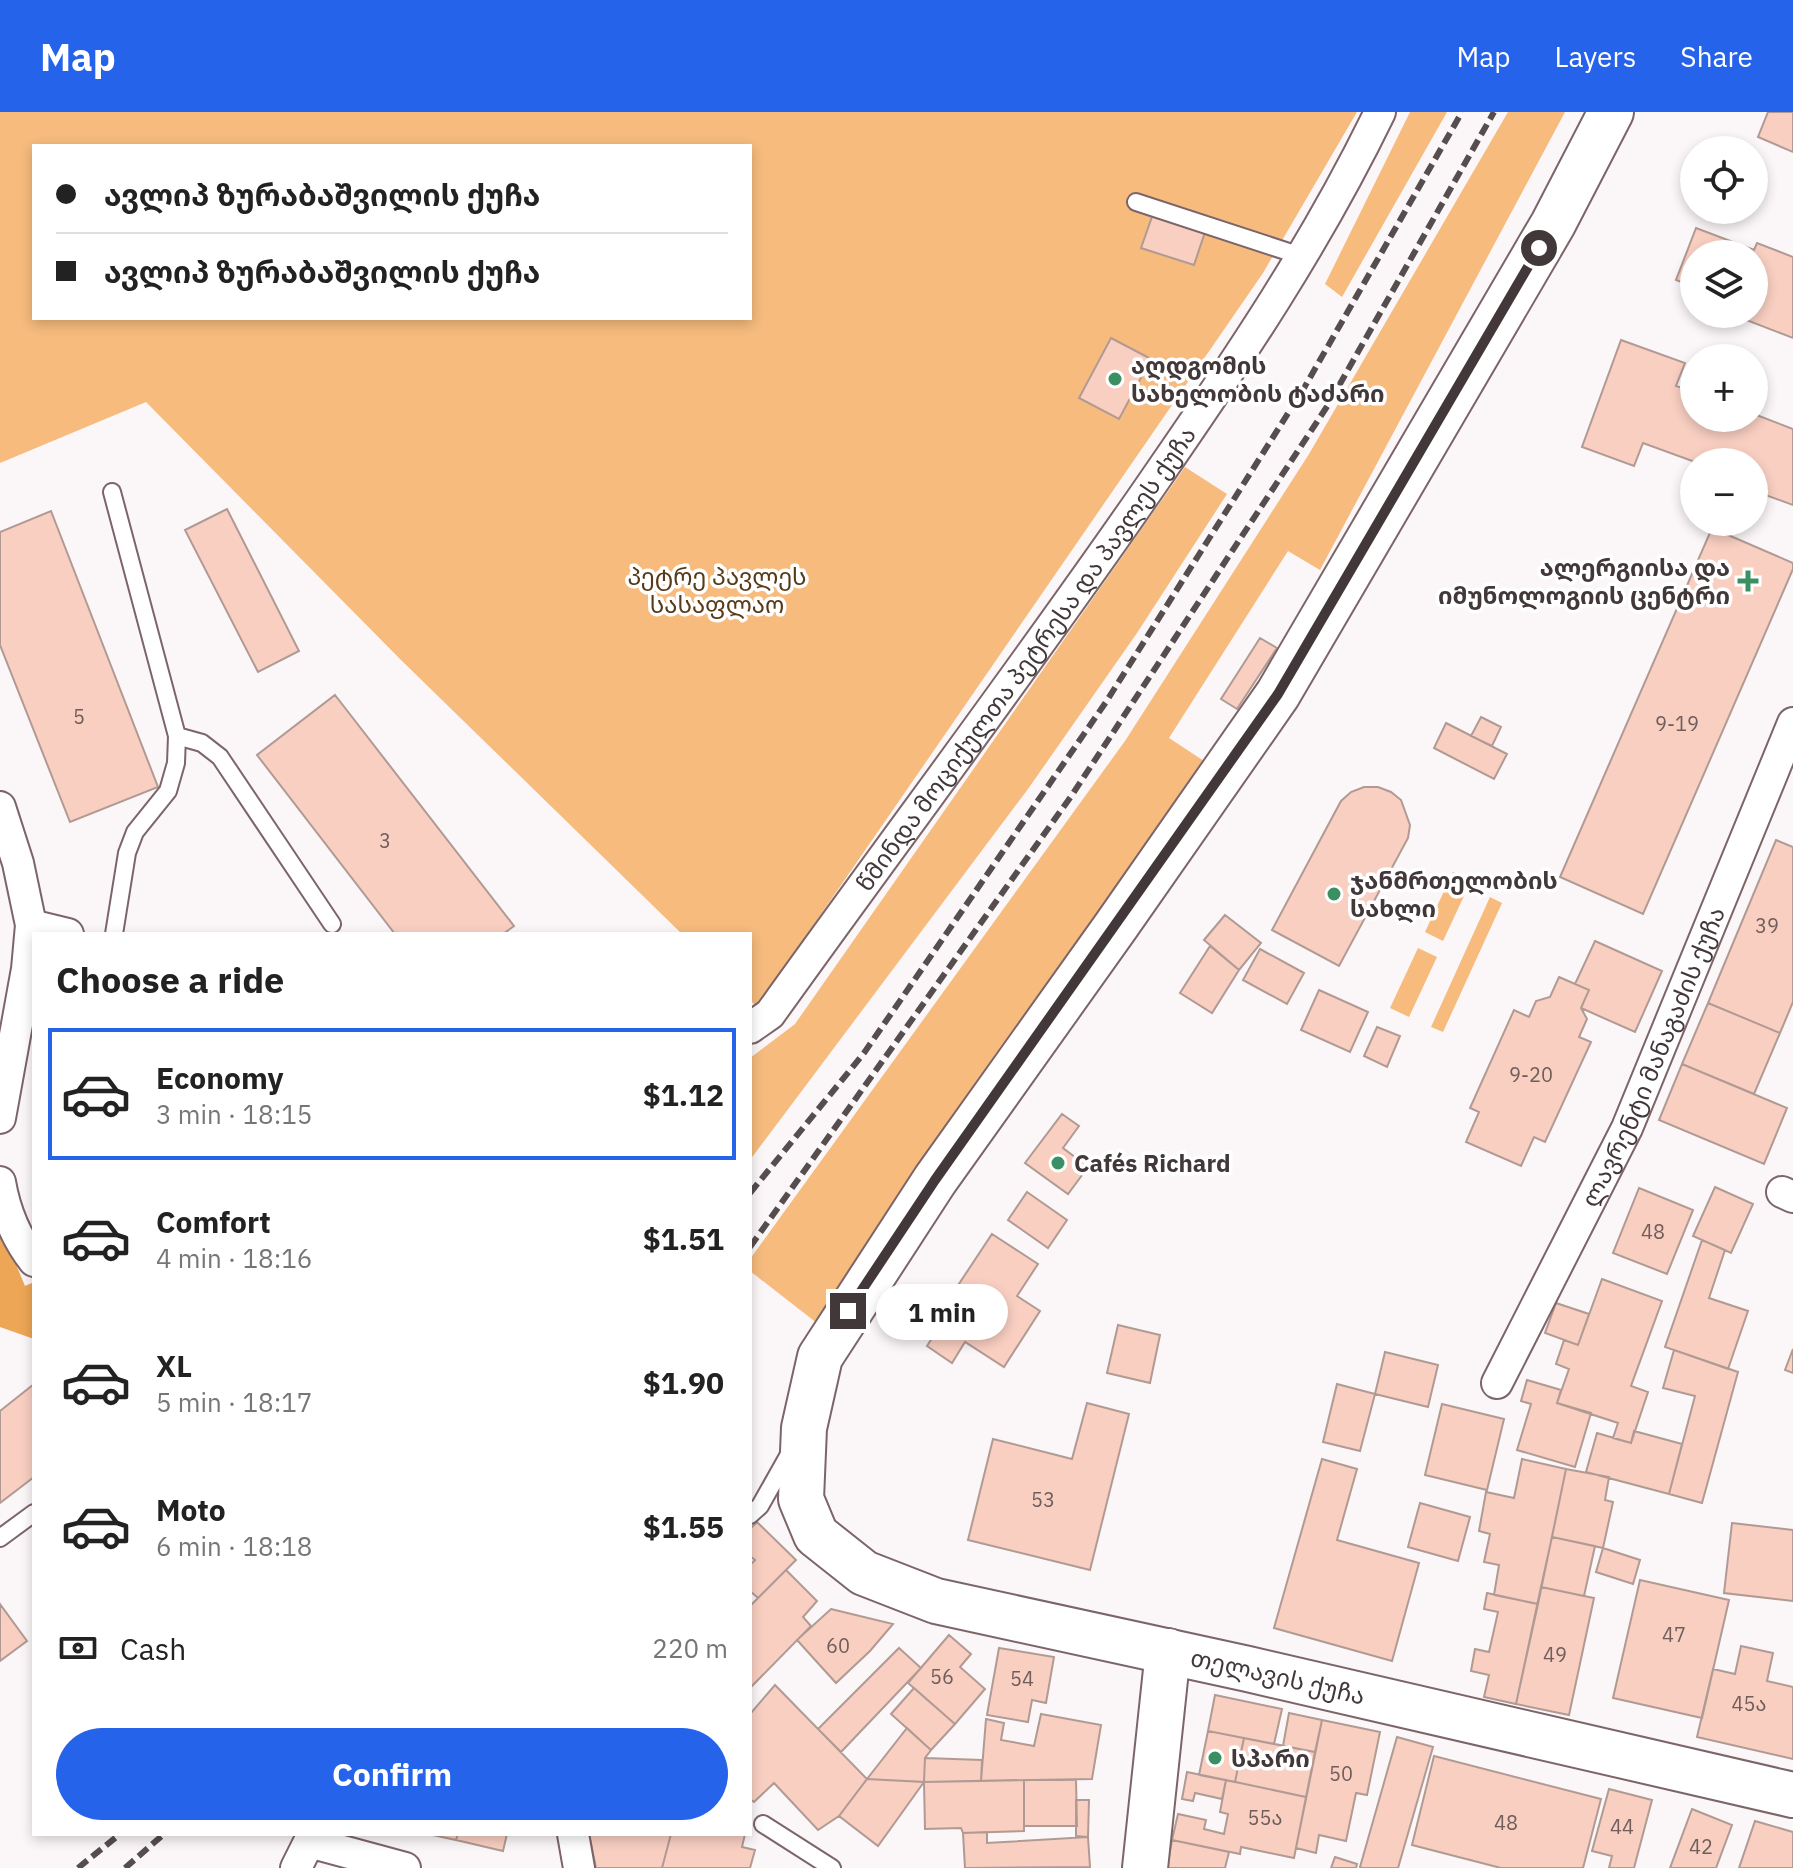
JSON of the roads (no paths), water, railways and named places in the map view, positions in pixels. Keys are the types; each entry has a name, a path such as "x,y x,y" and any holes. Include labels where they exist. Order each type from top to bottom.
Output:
{"street":[{"name":"წმინდა მოციქულთა პეტრესა და პავლეს ქუჩა","path":"752,1027 770,1014 1100,560 1304,257 1350,175 1380,112"},
{"path":"804,1428 820,1357 935,1180 1278,694 1553,224 1611,112"},
{"name":"ლავრენტი მანაგაძის ქუჩა","path":"1497,1383 1627,1128 1793,723"},
{"path":"0,807 18,863 31,925 27,969 0,1118"},
{"path":"31,925 60,932"},
{"path":"0,1182 4,1204 22,1246 32,1258"},
{"name":"თელავის ქუჩა","path":"804,1428 801,1499 816,1535 864,1573 936,1601 1168,1651 1793,1795"},
{"path":"1145,1868 1168,1651"},
{"path":"573,1836 579,1868"},
{"path":"296,1868 309,1842 405,1868"}],"lane":[{"path":"1136,202 1304,257"},
{"path":"112,492 177,736 176,763 168,791 135,832 127,853 114,932"},
{"path":"177,736 202,743 220,757 332,924"},
{"path":"752,1513 760,1506 804,1428"},
{"path":"0,1538 32,1514"},
{"path":"763,1824 832,1868"}],"railway":[{"path":"752,1191 864,1053 1106,702 1304,388 1462,112"},
{"path":"752,1244 1072,795 1328,405 1494,112"},
{"path":"78,1868 118,1836"},
{"path":"125,1868 162,1836"}],"place":[{"name":"აღდგომის სახელობის ტაძარი","path":"1115,379"},
{"name":"ალერგიისა და იმუნოლოგიის ცენტრი","path":"1748,581"},
{"name":"ჯანმრთელობის სახლი","path":"1334,894"},
{"name":"Cafés Richard","path":"1058,1163"},
{"name":"სპარი","path":"1215,1758"}],"park label":[{"name":"პეტრე პავლეს სასაფლაო","path":"717,590"}]}
